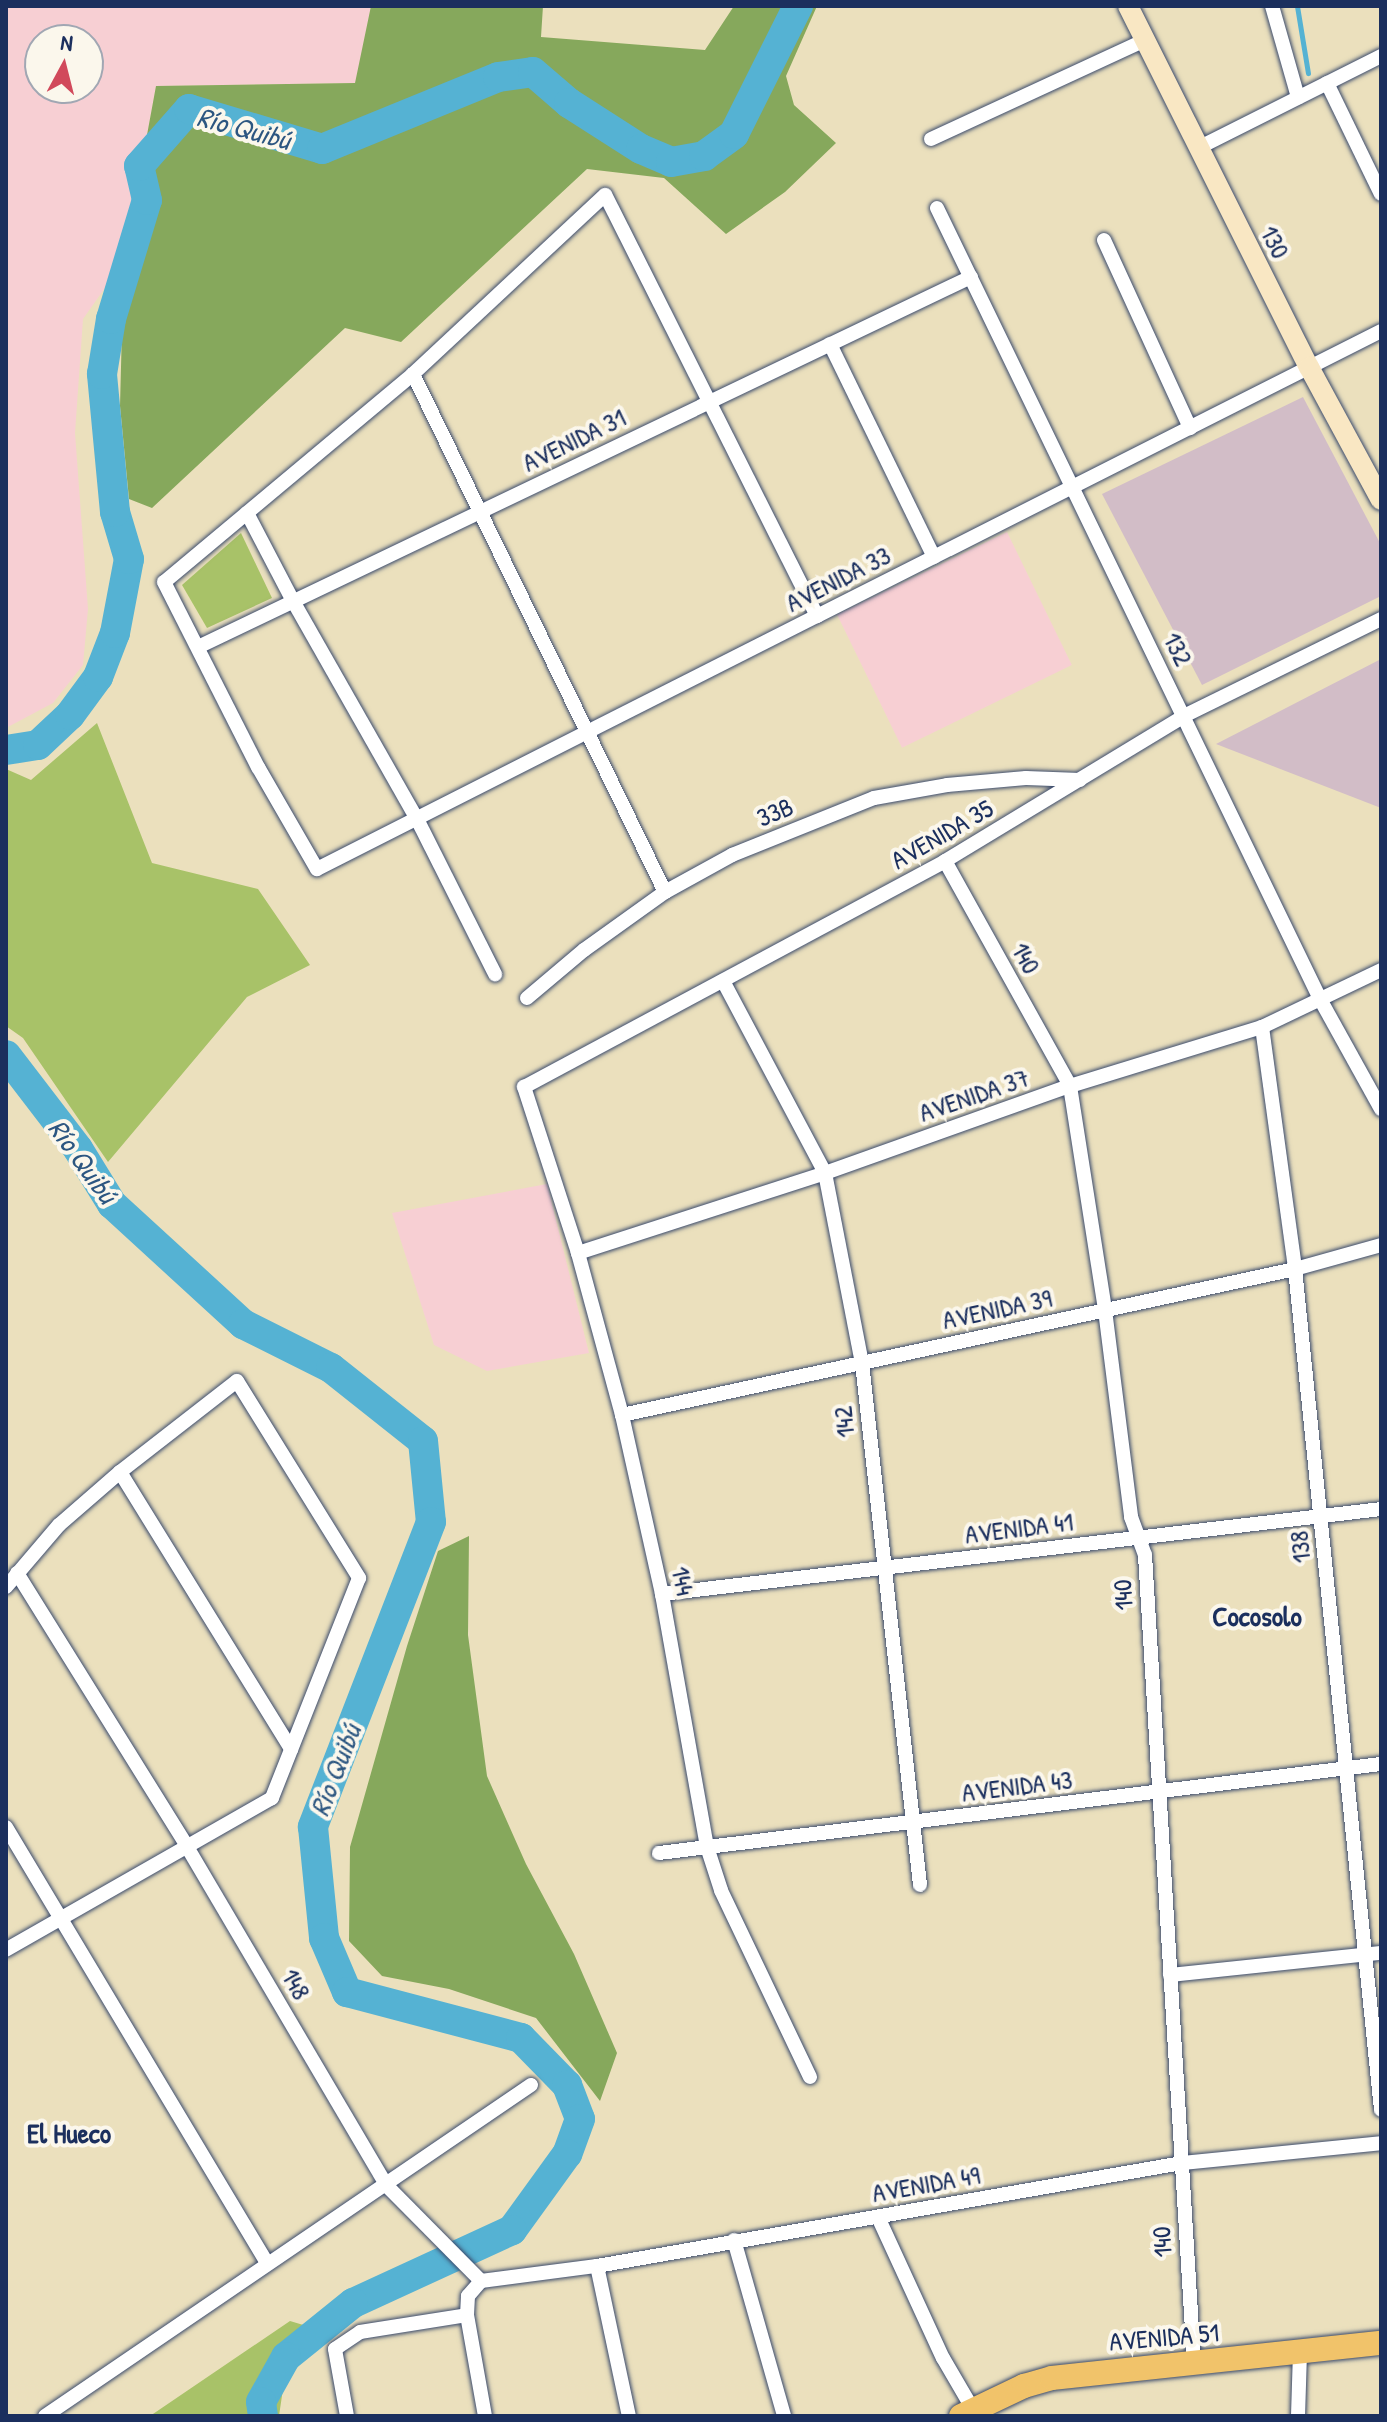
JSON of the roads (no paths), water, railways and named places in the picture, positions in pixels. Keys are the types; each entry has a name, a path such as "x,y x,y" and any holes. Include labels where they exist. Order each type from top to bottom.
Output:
{"main road":[{"name":"AVENIDA 51","path":"970,2413 1052,2378 1381,2343"}],"street":[{"name":"130","path":"1128,6 1309,367 1381,500"},
{"path":"1272,6 1298,97"},
{"path":"931,139 1145,40"},
{"path":"1198,148 1381,56"},
{"path":"1327,83 1381,194"},
{"path":"198,647 164,582 413,374 605,195 817,616"},
{"name":"132","path":"937,208 1320,999 1381,1109"},
{"path":"1104,240 1190,428"},
{"name":"AVENIDA 31","path":"198,647 971,277"},
{"name":"AVENIDA 33","path":"198,647 258,767 317,869 1381,331"},
{"path":"830,344 934,557"},
{"path":"413,374 665,892"},
{"path":"247,513 293,601 417,819 495,974"},
{"name":"AVENIDA 35","path":"524,1087 945,861 1184,716 1381,619"},
{"name":"33B","path":"527,998 584,950 665,892 732,855 874,798 947,785 1010,779 1083,780"},
{"name":"140","path":"945,861 1070,1086 1105,1310 1131,1517 1145,1555 1194,2364"},
{"name":"AVENIDA 37","path":"578,1253 825,1173 1070,1086 1262,1027 1381,970"},
{"name":"142","path":"723,981 825,1173 862,1363 920,1885"},
{"name":"138","path":"1262,1027 1295,1269 1349,1768 1363,1955 1381,2110"},
{"name":"144","path":"524,1087 578,1253 622,1415 662,1594 707,1847 721,1890 810,2077"},
{"name":"AVENIDA 39","path":"622,1415 1295,1269 1381,1245"},
{"path":"6,1587 59,1525 120,1472 237,1381 359,1578 272,1798 6,1950"},
{"path":"120,1472 291,1749"},
{"name":"AVENIDA 41","path":"662,1594 1381,1509"},
{"name":"148","path":"17,1573 186,1845 386,2185 481,2281"},
{"name":"AVENIDA 43","path":"659,1853 1381,1764"},
{"path":"6,1827 267,2263"},
{"path":"1170,1975 1381,1953"},
{"path":"45,2416 531,2085"},
{"name":"AVENIDA 49","path":"481,2281 597,2266 1182,2163 1381,2143"},
{"path":"878,2217 970,2413"},
{"path":"734,2240 784,2416"},
{"path":"597,2266 629,2416"},
{"path":"481,2281 468,2296 467,2315 485,2416"},
{"path":"347,2416 335,2349 360,2332 467,2315"},
{"path":"1298,2416 1300,2352"}],"waterway":[{"name":"Río Quibú","path":"6,750 38,745 70,715 98,677 115,633 129,559 115,512 102,374 111,319 147,200 139,166 189,109 322,149 498,77 533,72 569,103 641,149 671,162 704,156 734,134 798,6"},
{"path":"1297,6 1308,73"},
{"name":"Río Quibú","path":"6,1055 78,1149 112,1204 243,1324 331,1368 423,1441 431,1522 313,1827 324,1938 347,1992 521,2038 567,2085 580,2119 567,2154 512,2230 353,2303 286,2357 261,2402 263,2416"}],"district":[{"name":"Cocosolo","path":"1257,1616"},
{"name":"El Hueco","path":"69,2133"}]}
